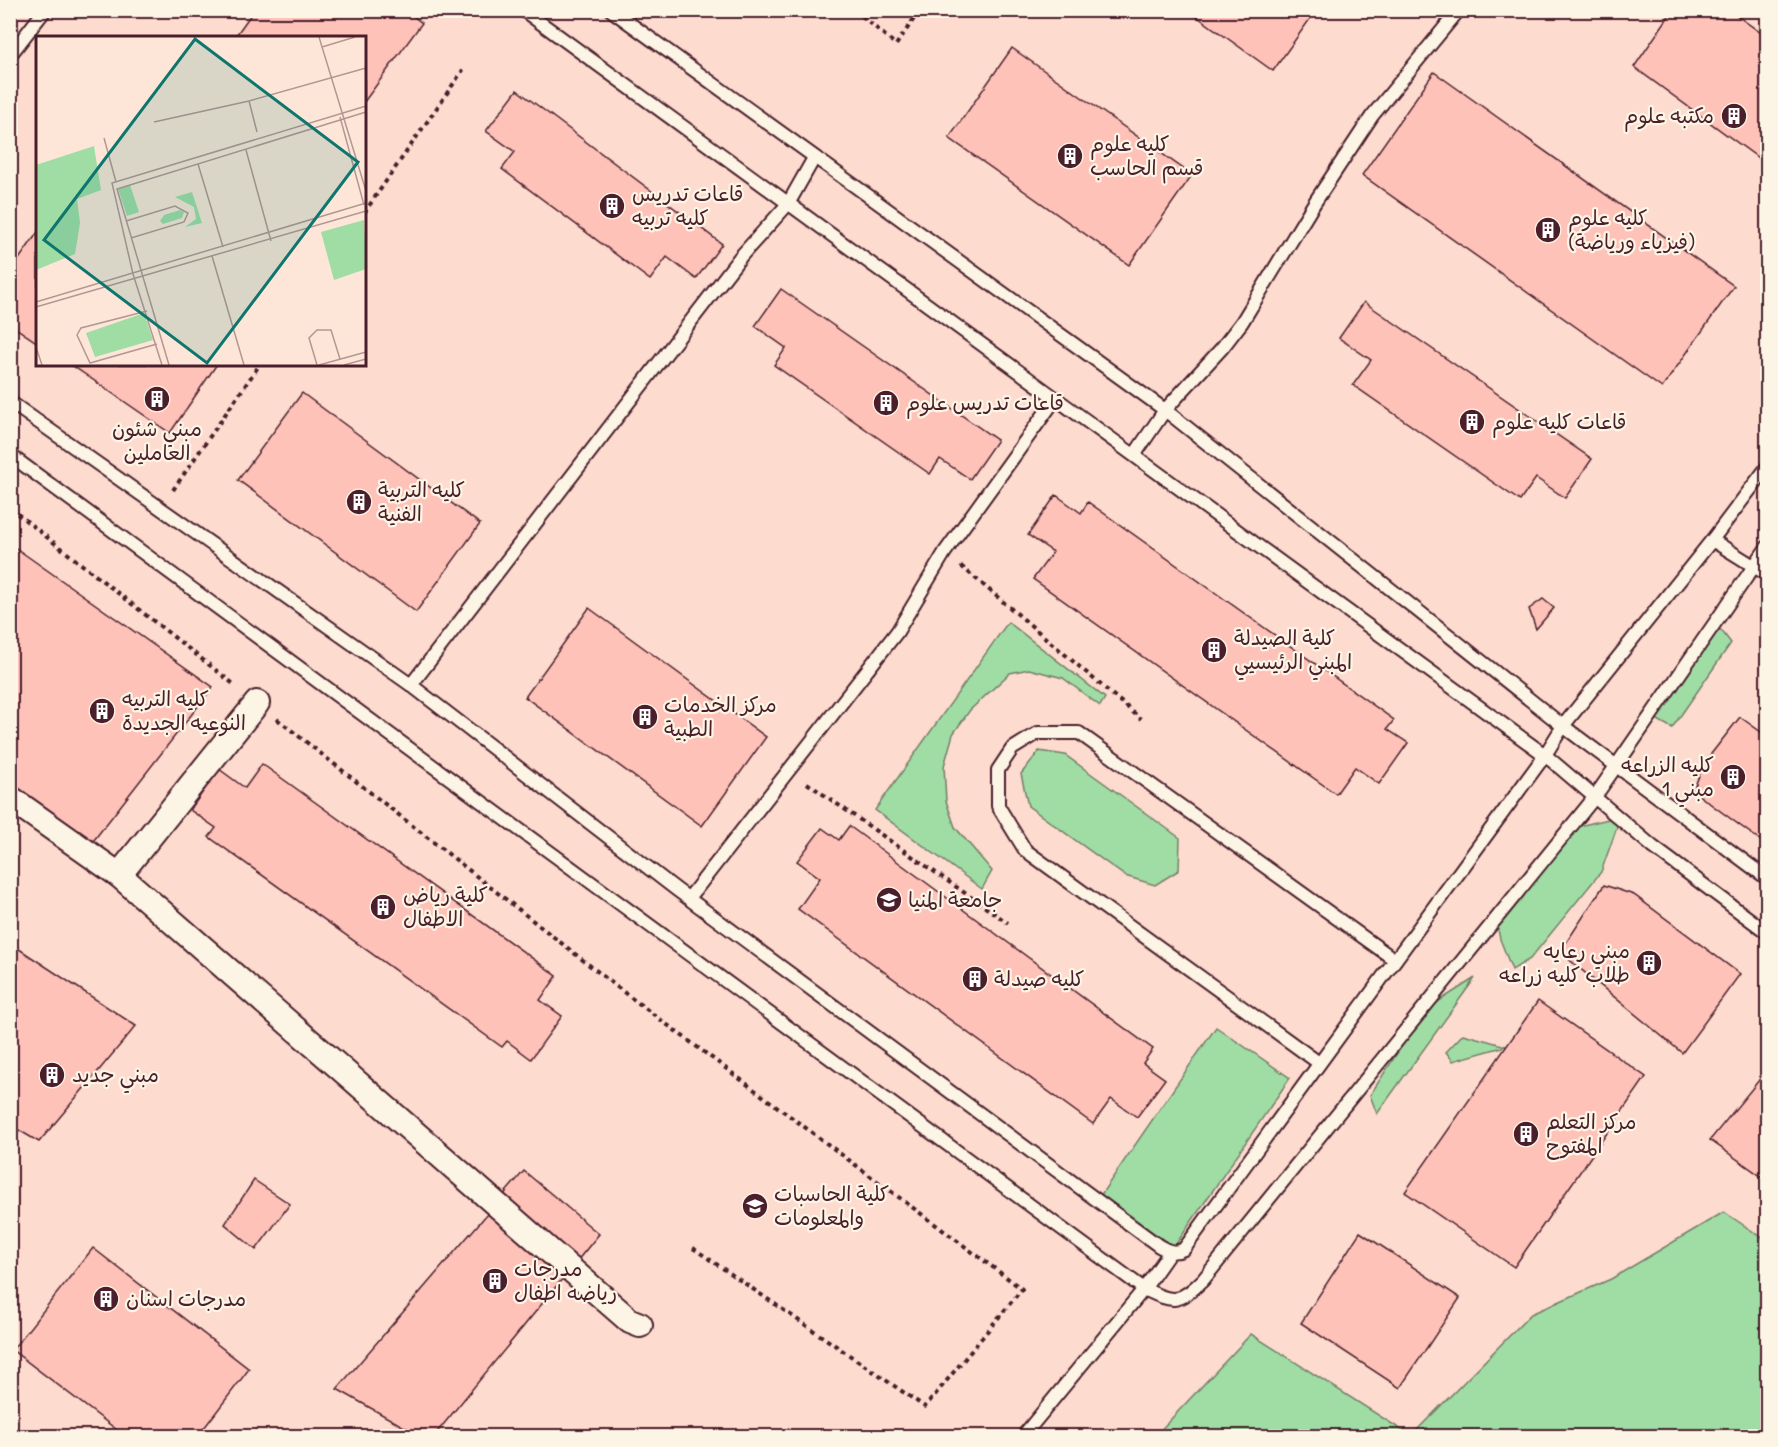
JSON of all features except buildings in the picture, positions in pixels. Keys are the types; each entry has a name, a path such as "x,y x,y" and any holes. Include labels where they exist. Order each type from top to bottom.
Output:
{"street":[{"path":"119,875 257,703"},
{"path":"10,798 119,875 630,1321 640,1325"}],"lane":[{"path":"10,55 45,10"},
{"path":"523,10 1545,754 1653,847 1767,933"},
{"path":"611,10 1165,410 1563,726 1767,879"},
{"path":"1135,454 1165,410 1222,348 1242,322 1315,202 1372,116 1459,10"},
{"path":"411,685 741,256 788,204 814,158"},
{"path":"689,898 897,632 945,552 1056,398"},
{"path":"10,402 411,685 689,898 1149,1239 1170,1252 1184,1249 1545,754 1563,726 1712,540 1767,466"},
{"path":"10,455 1144,1289 1167,1300 1180,1298 1203,1280 1594,798 1767,546"},
{"path":"1712,540 1755,565 1767,575"},
{"path":"1319,1063 1025,850 999,806 998,770 1012,749 1038,733 1079,732 1395,960"},
{"path":"1023,1437 1144,1289 1170,1252"}],"path":[{"path":"855,10 896,45 920,10"},
{"path":"366,210 463,70"},
{"path":"161,508 259,366"},
{"path":"10,508 626,994 1022,1289 924,1407 693,1248"},
{"path":"945,552 1141,719"},
{"path":"789,771 1008,923"}],"shaded area":[{"name":"جامعة المنيا","path":"10,11 1767,11 1767,1436 11,1436"}],"green space":[{"path":"1008,622 1105,698 1100,706 1063,678 1029,669 1010,673 970,710 953,734 944,766 946,801 955,827 992,871 982,889 875,810"},
{"path":"1721,630 1731,643 1672,728 1649,715 1701,644"},
{"path":"1039,751 1065,755 1180,838 1179,870 1155,885 1125,876 1028,806 1021,774"},
{"path":"1621,816 1601,872 1530,959 1512,970 1500,939 1495,915 1558,831"},
{"path":"1475,978 1377,1114 1370,1095 1425,1010"},
{"path":"1216,1027 1290,1078 1174,1247 1100,1196"},
{"path":"1463,1034 1506,1046 1453,1061 1446,1052"},
{"path":"1724,1212 1767,1241 1767,1436 1411,1436 1531,1314 1611,1279"},
{"path":"1251,1334 1411,1436 1155,1436"}],"place":[{"name":"مكتبه علوم","path":"1734,116"},
{"name":"كليه علوم قسم الحاسب","path":"1070,156"},
{"name":"قاعات تدريس كليه تربيه","path":"612,206"},
{"name":"كليه علوم (فيزياء ورياضة)","path":"1548,230"},
{"name":"مبني شئون العاملين","path":"157,399"},
{"name":"قاعات تدريس علوم","path":"886,403"},
{"name":"قاعات كليه علوم","path":"1472,422"},
{"name":"كليه التربية الفنية","path":"359,502"},
{"name":"كلية الصيدلة المبني الرئيسيي","path":"1214,650"},
{"name":"كليه التربيه النوعيه الجديدة","path":"102,711"},
{"name":"مركز الخدمات الطبية","path":"645,717"},
{"name":"كليه الزراعه مبني 1","path":"1733,777"},
{"name":"جامعة المنيا","path":"889,900"},
{"name":"كلية رياض الاطفال","path":"383,907"},
{"name":"مبني رعايه طلاب كليه زراعه","path":"1649,963"},
{"name":"كليه صيدلة","path":"975,979"},
{"name":"مبني جديد","path":"52,1075"},
{"name":"مركز التعلم المفتوح","path":"1526,1134"},
{"name":"كلية الحاسبات والمعلومات","path":"755,1206"},
{"name":"مدرجات رياضه اطفال","path":"495,1281"},
{"name":"مدرجات اسنان","path":"106,1299"}]}
